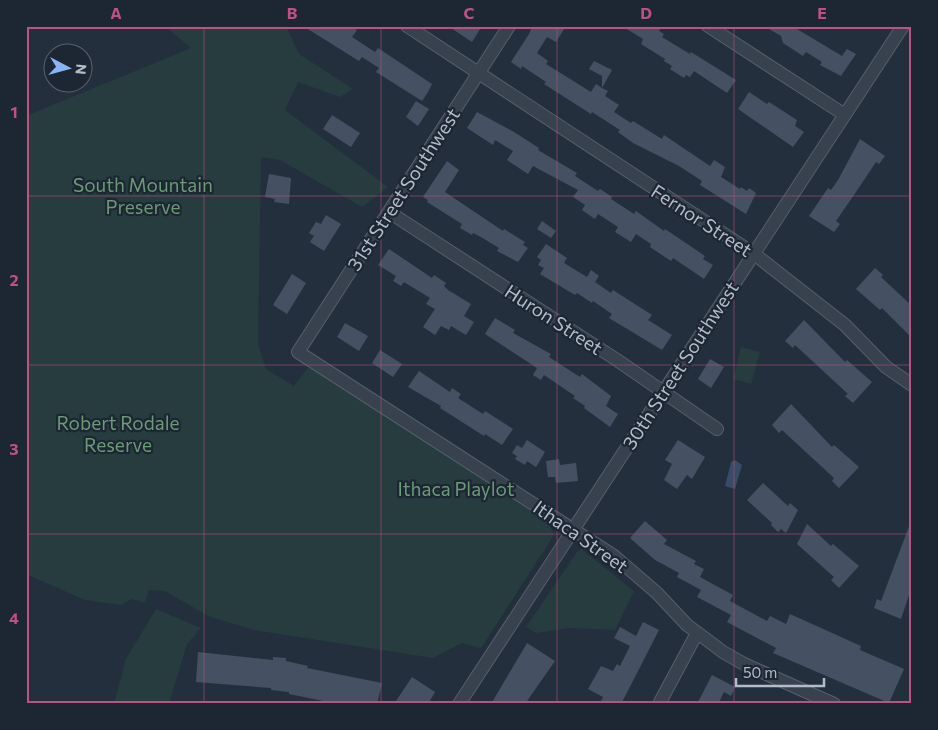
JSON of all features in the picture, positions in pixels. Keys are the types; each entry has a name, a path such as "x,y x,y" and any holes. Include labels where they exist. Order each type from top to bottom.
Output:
{"street":[{"name":"Fernor Street","path":"407,26 753,253 840,320 891,372 912,385"},
{"name":"31st Street Southwest","path":"298,352 509,26"},
{"path":"708,26 844,115"},
{"name":"30th Street Southwest","path":"459,704 903,26"},
{"name":"Huron Street","path":"389,212 663,391 717,429"},
{"name":"Ithaca Street","path":"298,352 574,529 637,575 697,633 744,664 834,704"},
{"path":"659,704 697,633"}],"green space":[{"path":"165,26 286,26 299,54 353,89 340,97 298,82 285,110 388,187 362,207 280,160 261,157 258,344 266,369 294,386 309,367 548,522 554,535 481,648 462,643 433,658 254,630 208,616 165,591 149,590 145,603 132,599 121,605 85,600 26,574 26,116 84,92 92,92 92,89 191,48"},
{"path":"741,347 760,352 751,384 733,379"},
{"path":"581,549 634,591 615,630 570,628 536,633 526,627 577,552"},
{"path":"156,609 201,628 187,644 169,704 114,704 126,659"}],"water":[{"path":"735,460 742,465 735,489 725,486 731,462"}],"building":[{"path":"303,26 351,26 357,30 352,37 375,52 378,48 432,84 422,101 376,72 379,68 362,57 359,61"},
{"path":"448,26 482,26 472,42"},
{"path":"531,26 566,26 556,42 547,37 537,53 548,61 546,64 591,92 596,84 608,91 605,96 619,105 614,112 631,123 633,121 662,139 664,135 710,166 714,160 725,167 721,177 740,189 741,187 747,191 749,188 756,193 746,214 700,185 702,181 679,166 633,143 618,132 620,130 544,84 546,82 522,66 521,69 511,62 529,34"},
{"path":"622,26 662,26 659,31 664,34 662,37 690,54 691,52 736,80 727,93 694,71 690,77 686,75 684,78 670,69 672,66 664,61 665,59 641,44 643,39"},
{"path":"764,26 792,26 842,56 847,49 856,54 841,76 820,65 822,62 806,52 803,56 783,43 781,36"},
{"path":"594,61 612,70 602,88 602,76 589,69"},
{"path":"749,92 797,120 795,126 804,132 793,147 738,109"},
{"path":"416,101 429,109 418,126 406,117"},
{"path":"477,112 514,132 539,148 538,150 577,173 575,176 598,191 600,189 612,197 611,199 634,214 636,211 705,256 703,259 713,265 704,279 673,258 671,261 650,247 651,244 636,234 631,242 615,232 618,227 598,214 595,219 582,210 585,205 573,197 578,190 533,166 528,174 507,160 513,151 495,140 493,145 467,128"},
{"path":"332,115 360,133 351,147 323,129"},
{"path":"860,139 885,156 879,164 876,162 836,221 840,224 834,232 809,216 828,188 831,190 838,180"},
{"path":"447,161 459,170 445,192 503,231 504,229 525,242 523,245 528,248 518,262 497,251 499,248 481,237 473,233 472,235 460,228 462,224 427,202 428,200 423,197"},
{"path":"269,174 291,178 289,204 274,202 275,199 265,197"},
{"path":"326,215 341,224 324,251 310,242 314,236 309,233 316,222 321,224"},
{"path":"542,221 556,231 551,238 537,229"},
{"path":"546,244 567,258 564,263 587,277 591,270 599,276 595,282 611,293 613,290 652,315 648,320 672,335 662,350 609,318 612,314 593,301 592,303 577,293 575,295 540,274 544,268 538,265 541,260 537,257"},
{"path":"389,249 432,278 434,275 446,283 444,286 448,290 471,304 464,316 474,322 466,335 451,326 449,330 441,326 435,335 423,327 435,309 426,304 430,298 404,282 401,286 393,281 396,276 378,265"},
{"path":"875,268 883,275 881,277 912,306 912,338 882,308 880,310 856,289"},
{"path":"292,274 306,283 287,314 273,305"},
{"path":"495,318 515,330 513,333 551,354 549,357 580,377 582,374 611,396 606,406 618,414 610,427 584,408 585,406 573,398 575,396 544,375 541,380 533,375 537,368 485,334"},
{"path":"804,320 845,362 847,360 872,382 853,403 845,396 848,394 795,345 793,348 785,341"},
{"path":"345,323 368,336 359,351 337,337"},
{"path":"380,350 402,364 393,377 372,363"},
{"path":"710,359 724,367 711,388 698,379"},
{"path":"419,371 450,392 452,388 461,394 458,398 483,414 485,411 513,429 502,445 485,434 484,436 440,408 441,406 408,387"},
{"path":"791,404 832,447 834,445 859,467 839,488 832,481 834,478 782,430 779,433 772,425"},
{"path":"527,440 545,452 536,467 527,461 525,465 515,459 517,456 512,453 517,445 522,448"},
{"path":"678,440 705,457 692,479 687,475 677,489 664,480 672,464 665,460"},
{"path":"559,459 560,465 576,463 578,481 556,483 555,477 548,477 546,461"},
{"path":"763,483 788,506 790,503 798,510 786,533 781,529 778,532 771,525 772,523 747,500"},
{"path":"645,521 667,540 664,544 696,561 694,564 704,569 700,577 733,595 730,601 767,621 770,616 786,624 790,614 861,646 860,650 904,669 889,703 773,653 776,648 727,622 731,615 697,597 701,590 677,577 679,573 655,560 630,538"},
{"path":"911,521 912,586 901,619 874,608 877,599 881,601"},
{"path":"807,524 831,546 833,544 859,566 839,588 831,580 834,577 797,544"},
{"path":"643,622 659,630 621,704 600,704 603,697 588,689 601,666 613,671 617,664 620,666 630,646 614,638 620,627 636,636"},
{"path":"527,643 555,661 525,704 491,704"},
{"path":"198,652 273,660 273,657 286,658 286,661 308,666 307,668 382,683 377,704 338,704 289,694 289,692 271,690 271,688 196,682"},
{"path":"712,675 735,687 731,696 724,692 718,704 697,704"},
{"path":"412,677 435,692 428,704 394,704"}],"park label":[{"name":"South Mountain Preserve","path":"143,195"},
{"name":"Robert Rodale Reserve","path":"118,433"},
{"name":"Ithaca Playlot","path":"456,488"}]}
